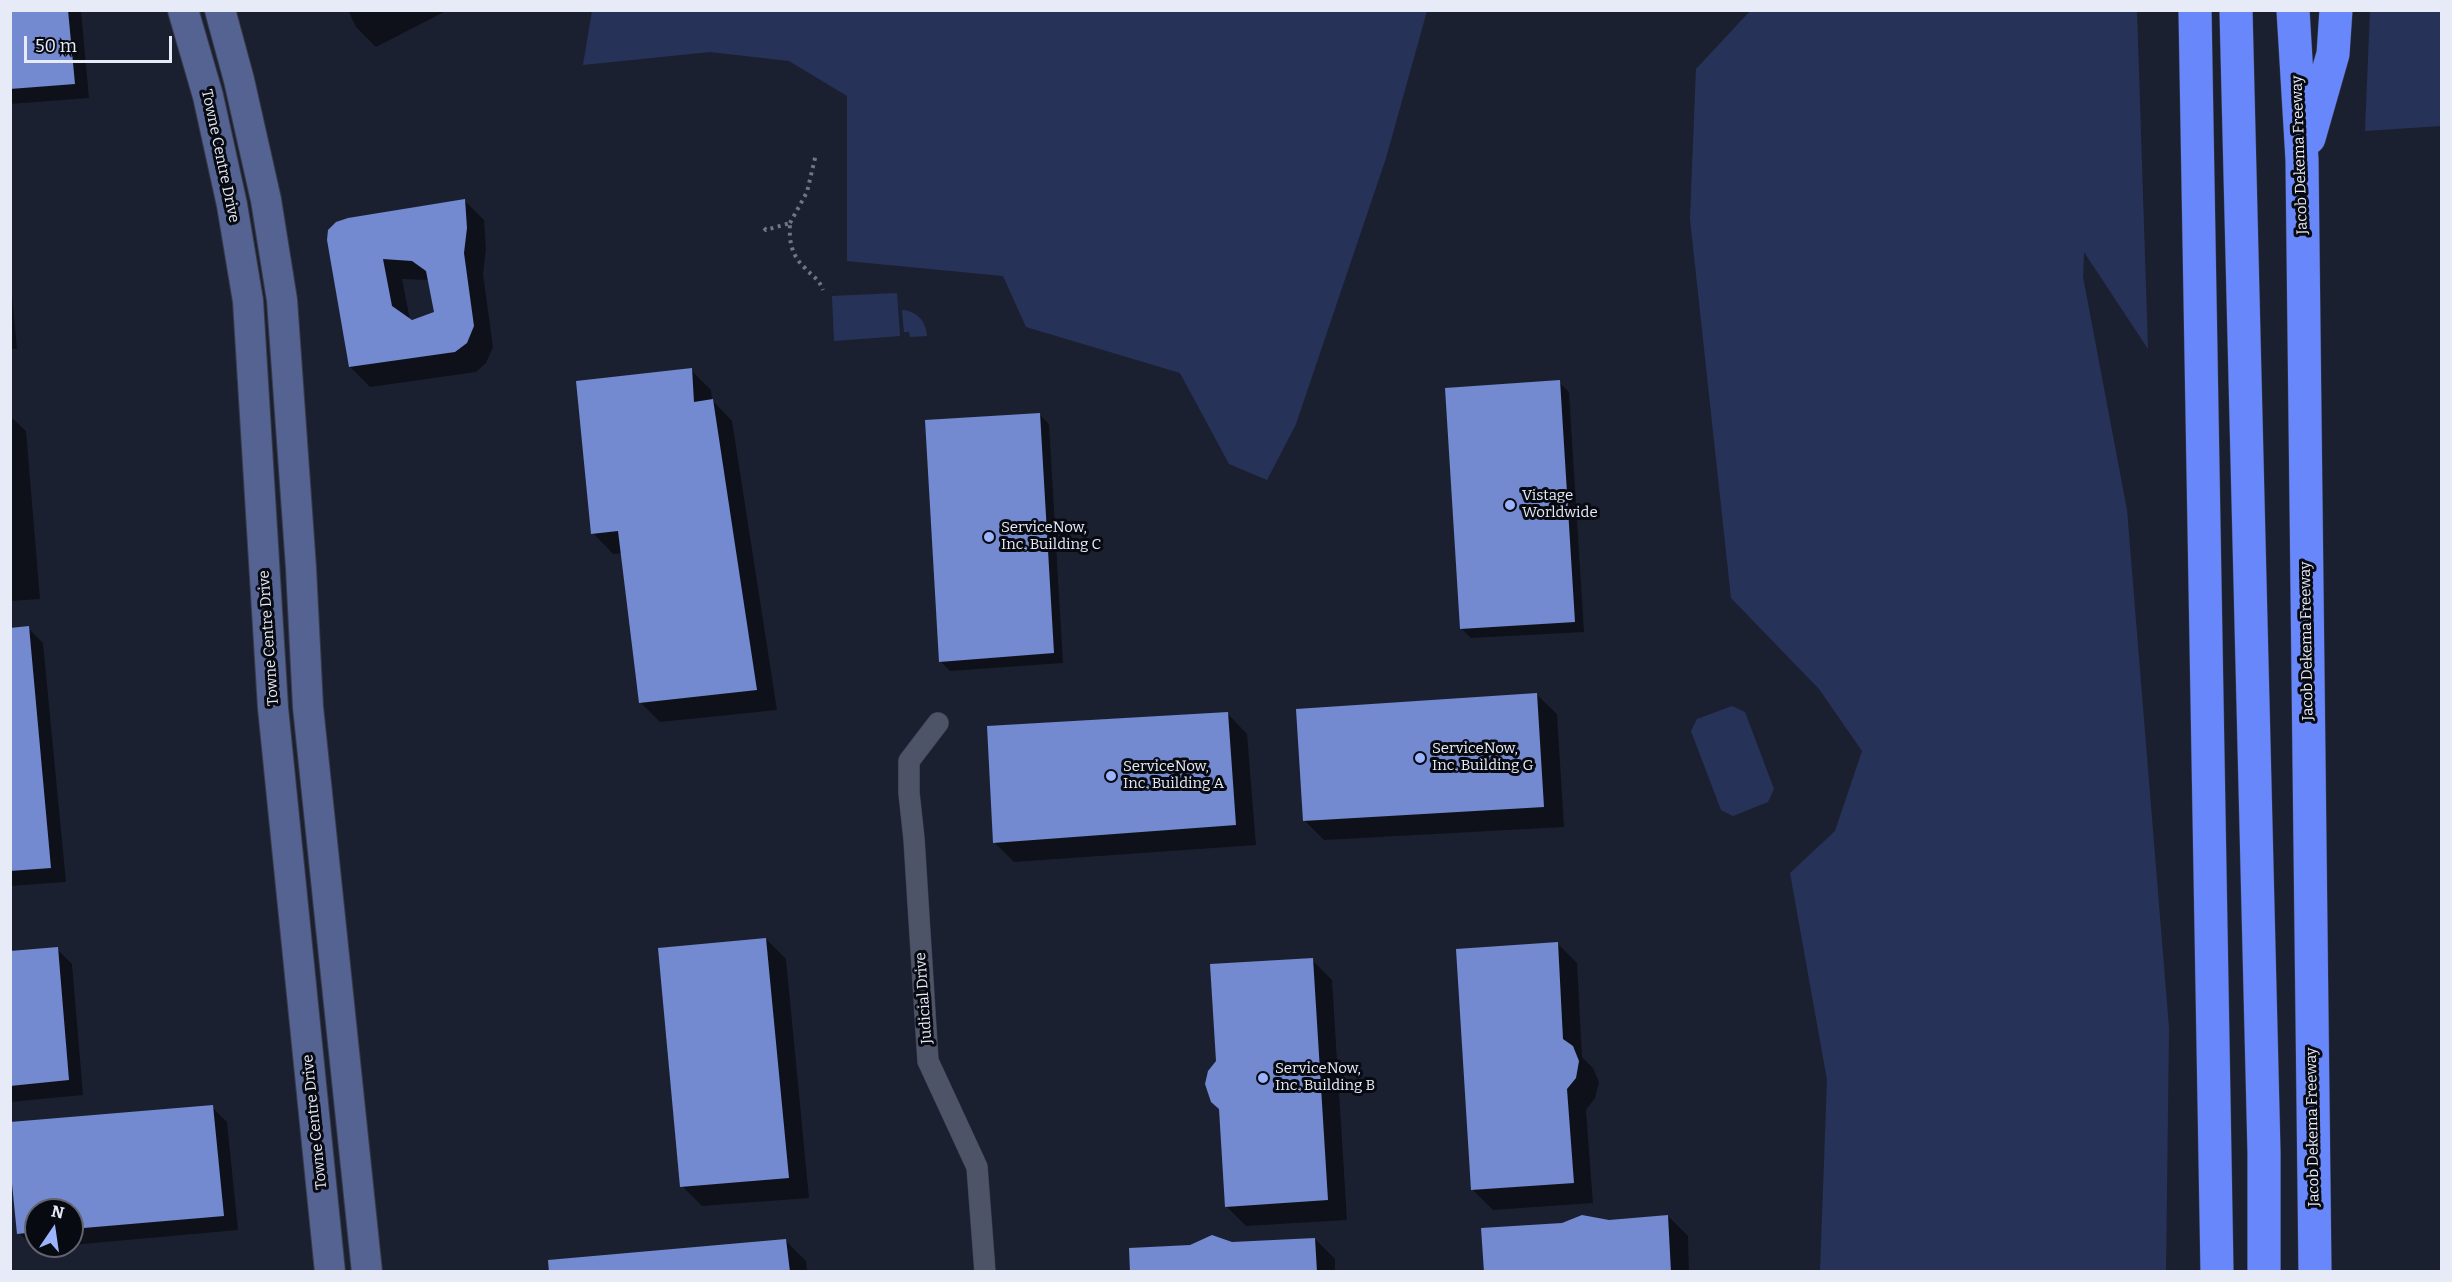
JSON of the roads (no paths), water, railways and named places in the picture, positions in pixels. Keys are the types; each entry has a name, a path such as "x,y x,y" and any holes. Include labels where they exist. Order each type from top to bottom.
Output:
{"highway":[{"path":"2195,10 2217,1272"},
{"path":"2236,10 2264,1141 2264,1272"},
{"path":"2253,10 2257,284 2275,996 2277,1272"},
{"name":"Jacob Dekema Freeway","path":"2293,10 2302,160 2315,1272"},
{"path":"2302,160 2333,54 2336,10"}],"street":[{"name":"Towne Centre Drive","path":"183,10 208,96 232,205 248,301 273,708 330,1272"},
{"path":"220,10 241,87 266,200 282,300 301,568 308,707 367,1272"},
{"name":"Judicial Drive","path":"938,723 909,761 909,793 928,1061 977,1167 985,1272"}],"place":[{"name":"Vistage Worldwide","path":"1510,505"},
{"name":"ServiceNow, Inc. Building C","path":"989,537"},
{"name":"ServiceNow, Inc. Building G","path":"1420,758"},
{"name":"ServiceNow, Inc. Building A","path":"1111,776"},
{"name":"ServiceNow, Inc. Building B","path":"1263,1078"}]}
